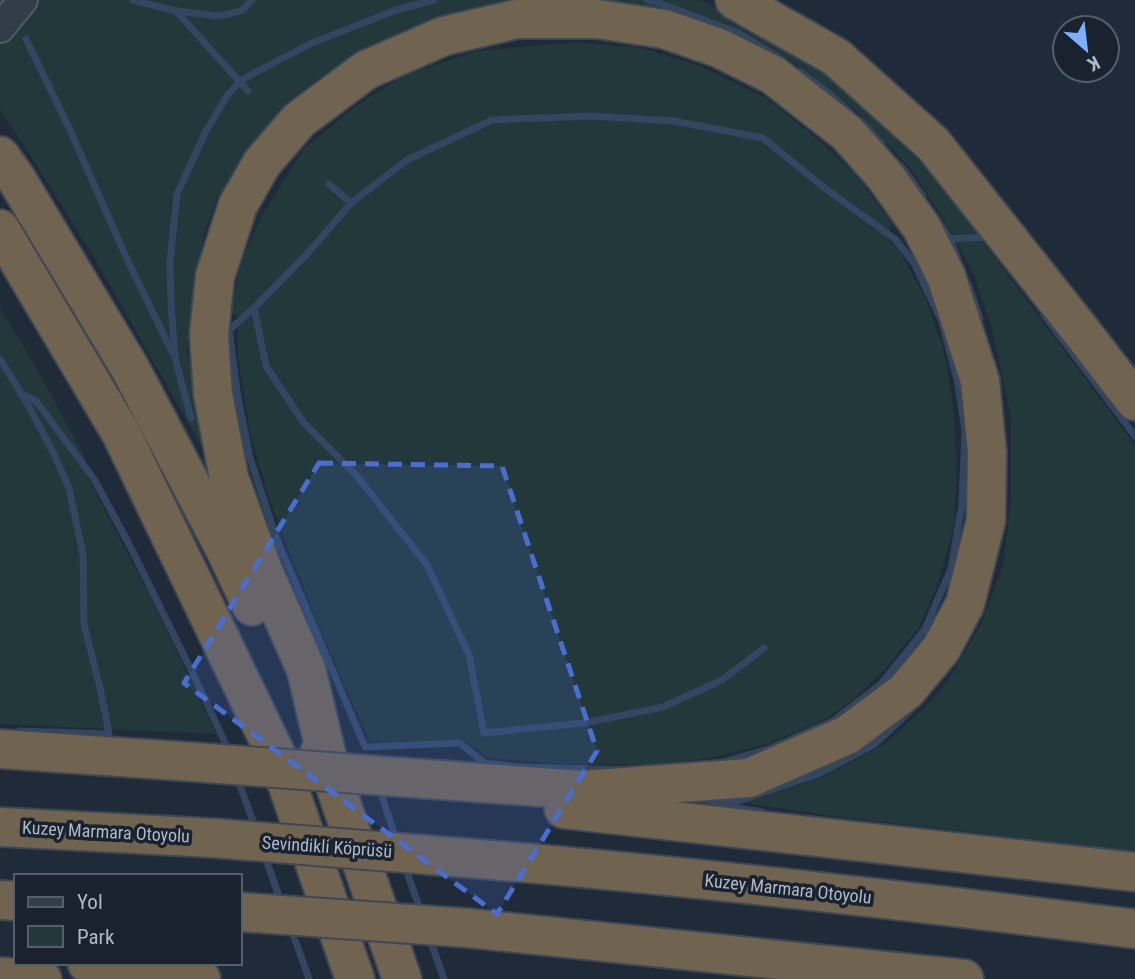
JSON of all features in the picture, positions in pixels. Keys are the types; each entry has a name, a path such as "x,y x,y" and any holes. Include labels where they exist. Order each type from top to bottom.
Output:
{"highway":[{"path":"736,0 836,57 933,144 1135,401"},
{"path":"0,749 192,762 412,778 582,790 749,778 847,735 906,691 941,649 965,604 986,520 987,452 980,381 946,276 922,228 885,176 847,133 773,75 719,48 664,29 597,19 517,19 444,36 366,70 299,120 262,163 238,205 215,275 209,334 213,394 229,478 263,571 306,669 331,774 402,979"},
{"path":"0,156 131,370 225,549 331,774"},
{"path":"0,229 11,252 121,433 280,763 355,979"},
{"path":"412,778 506,802 1135,872"},
{"name":"Kuzey Marmara Otoyolu","path":"0,827 213,838"},
{"name":"Sevindikli Köprüsü","path":"213,838 441,856"},
{"name":"Kuzey Marmara Otoyolu","path":"441,856 554,864 929,903 1135,929"},
{"path":"242,912 468,928 964,979"},
{"path":"111,965 201,979"},
{"path":"0,977 42,979"}],"street":[{"path":"0,28 23,0"}],"highlighted area":[{"path":"319,463 502,466 597,751 497,914 184,683"}],"green space":[{"path":"0,0 532,0 419,24 356,55 313,82 283,108 249,147 215,202 204,235 194,290 187,352 210,461 91,252 0,110"},
{"path":"538,0 701,0 784,41 843,85 958,200 986,233 977,234 1135,445 1135,852 745,803 823,777 885,744 926,706 948,681 980,626 1003,566 1011,501 1011,418 992,329 974,275 952,233 911,169 854,109 787,58 760,54"},
{"path":"576,42 642,48 700,66 766,98 820,141 854,173 892,223 887,239 899,250 926,299 944,351 953,404 957,469 954,526 937,586 918,629 883,671 854,699 824,720 764,745 709,758 652,765 566,764 488,758 464,740 370,742 320,629 269,499 250,433 238,357 238,316 231,314 241,260 265,211 305,147 359,104 405,75 477,51"},
{"path":"0,308 85,457 85,472 151,598 216,734 0,724"}],"waterway":[{"path":"133,0 176,11 248,91"},
{"path":"177,11 218,16 241,11 252,0"},
{"path":"191,418 175,358 170,262 177,194 206,131 227,96 240,81 312,43 396,10 434,0"},
{"path":"647,0 738,33 778,57"},
{"path":"26,39 172,352"},
{"path":"799,71 850,112"},
{"path":"591,116 674,121 763,138 826,189 895,239 914,263 942,322 957,379 965,430 962,504 951,569 925,629 881,684 833,721 769,749 713,765 635,770 519,767 484,763 460,743 365,747 276,537 250,458 238,398 229,330 307,254 351,203 407,160 492,120 591,116"},
{"path":"862,122 882,144"},
{"path":"901,166 923,196"},
{"path":"329,184 351,203"},
{"path":"940,224 957,257"},
{"path":"950,239 985,237 989,242"},
{"path":"968,284 980,319"},
{"path":"254,308 266,366 304,423 357,476 427,565 469,655 484,733 584,723 663,707 722,680 764,648"},
{"path":"1044,315 1135,436"},
{"path":"0,359 27,403 69,488 83,555 84,624 109,734 20,731"},
{"path":"21,394 36,401 94,479 130,546 229,753"},
{"path":"763,812 709,804 739,801 821,773 875,744 911,710"},
{"path":"237,778 256,829"},
{"path":"379,787 396,839"},
{"path":"264,854 281,902"},
{"path":"404,864 421,912"},
{"path":"290,926 309,979"},
{"path":"429,937 444,979"}]}
